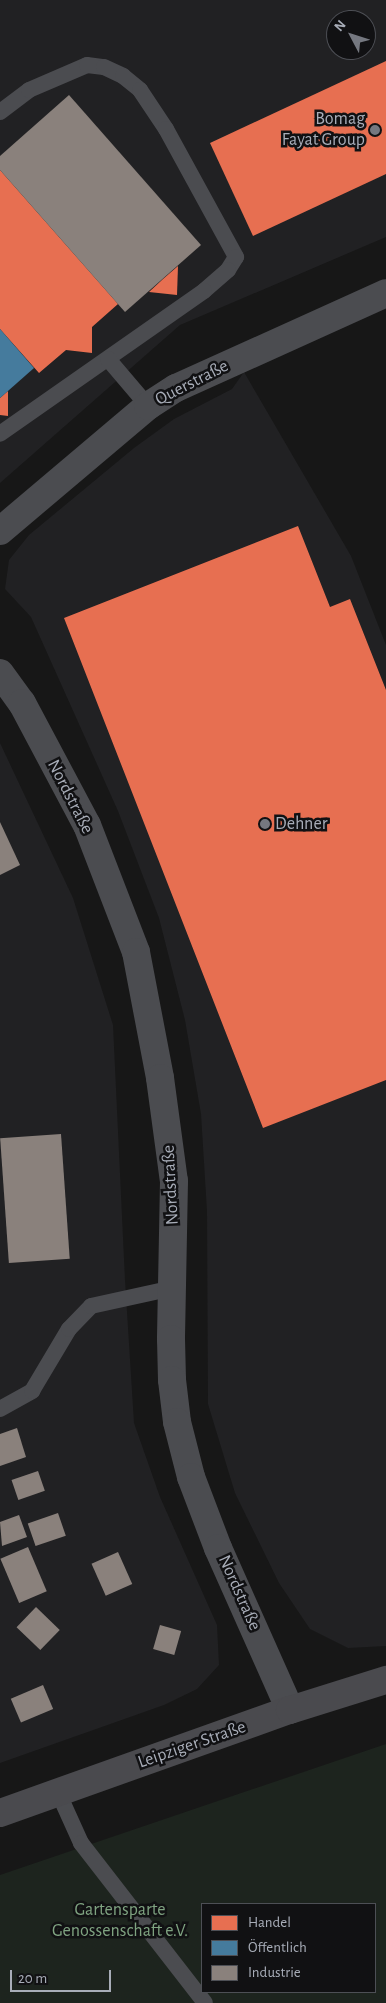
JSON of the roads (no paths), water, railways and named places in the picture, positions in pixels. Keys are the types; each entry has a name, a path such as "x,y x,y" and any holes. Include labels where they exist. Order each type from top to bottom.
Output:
{"main road":[{"name":"Leipziger Straße","path":"0,1813 290,1710 386,1680"}],"street":[{"name":"Querstraße","path":"0,531 148,406 176,388 386,293"},
{"name":"Nordstraße","path":"0,673 22,703 87,825 136,952 160,1078 174,1181 172,1380 177,1422 191,1477 218,1548 290,1710"}],"lane":[{"path":"0,112 29,90 87,65 104,67 123,76 140,90 166,129 236,257 228,270 204,291 0,434"},
{"path":"108,359 148,406"},
{"path":"0,1409 32,1391 69,1329 91,1306 173,1288"},
{"path":"58,1792 81,1843 205,2003"}],"place":[{"name":"Bomag Fayat Group","path":"375,130"},
{"name":"Dehner","path":"265,824"}],"park label":[{"name":"Gartensparte Genossenschaft e.V.","path":"120,1921"}]}
